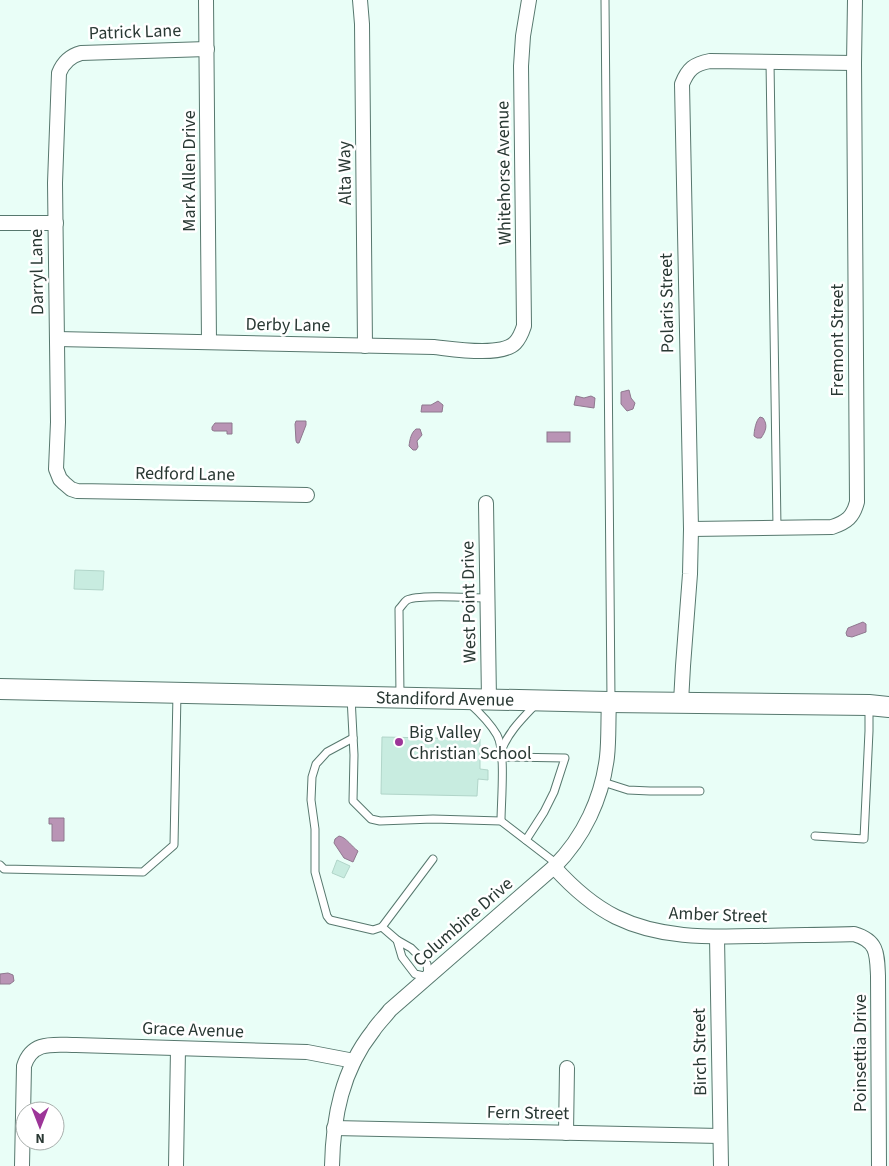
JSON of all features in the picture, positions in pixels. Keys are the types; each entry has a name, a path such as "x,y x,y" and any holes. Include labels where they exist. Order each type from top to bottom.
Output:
{"main road":[{"name":"Standiford Avenue","path":"0,689 465,700 869,705 889,707"},
{"path":"869,705 889,703"}],"street":[{"name":"Mark Allen Drive","path":"206,0 209,342"},
{"name":"Alta Way","path":"360,0 362,24 365,346"},
{"name":"Whitehorse Avenue","path":"516,343 521,336 524,326 521,66 523,36 529,0"},
{"name":"Fremont Street","path":"691,529 832,527 841,524 849,518 857,502 855,0"},
{"name":"Patrick Lane","path":"67,60 81,53 206,49"},
{"name":"Darryl Lane","path":"64,483 56,470 58,422 55,183 59,74 67,60"},
{"name":"Polaris Street","path":"681,702 690,574 691,529 682,84 690,70 700,63 710,61 854,63"},
{"path":"0,223 56,223"},
{"name":"Derby Lane","path":"57,339 434,347 495,351 505,350 516,343"},
{"name":"Redford Lane","path":"64,483 77,491 307,495"},
{"name":"West Point Drive","path":"486,503 489,700"},
{"name":"Columbine Drive","path":"332,1166 334,1128 344,1082 372,1031 390,1010 556,865 575,843 597,801 602,782 607,755 610,702"},
{"name":"Amber Street","path":"556,865 572,886 594,904 616,917 640,927 684,936 854,934 870,942"},
{"name":"Birch Street","path":"717,937 721,1166"},
{"name":"Poinsettia Drive","path":"870,942 878,956 879,1166"},
{"name":"Grace Avenue","path":"22,1166 24,1066 32,1052 45,1045 307,1052 354,1061"},
{"path":"176,1166 178,1049"},
{"path":"566,1068 566,1133"},
{"name":"Fern Street","path":"334,1128 720,1136"}],"lane":[{"path":"605,0 610,702"},
{"path":"770,62 777,528"},
{"path":"400,698 399,609 403,604 408,600 420,597 487,598"},
{"path":"0,865 4,870 143,872 174,846 176,693"},
{"path":"351,697 354,755 353,801 371,819 501,821 556,865"},
{"path":"465,700 489,723 498,736 502,753"},
{"path":"501,821 502,753 505,741 540,701"},
{"path":"815,836 864,839 869,705"},
{"path":"353,738 328,752 316,764 312,777 311,800 315,829 315,872 327,916 330,920 373,930 382,927 434,859"},
{"path":"502,753 565,758 554,792 526,840"},
{"path":"602,782 628,790 700,791"},
{"path":"382,927 397,940 411,948 427,964 428,977 415,974 402,957 397,940"}],"shaded area":[{"path":"629,390 631,398 635,403 633,409 627,411 621,404 621,392"},
{"path":"576,396 584,398 591,396 595,398 594,408 574,405"},
{"path":"438,401 443,405 442,412 421,412 422,405 431,405"},
{"path":"760,417 765,421 766,428 761,438 757,438 754,436 754,431"},
{"path":"296,421 306,421 299,443 296,441"},
{"path":"215,423 232,423 232,434 227,434 227,431 212,430"},
{"path":"416,429 420,429 422,435 417,441 418,447 416,450 413,450 409,446 410,439"},
{"path":"547,432 570,432 570,442 547,442"},
{"path":"863,622 866,624 866,632 852,637 847,636 848,628"},
{"path":"49,818 64,818 64,841 52,841 52,824 49,824"},
{"path":"339,836 344,838 358,851 353,862 344,858 334,843 335,839"},
{"path":"8,973 13,975 14,981 10,984 0,984 0,974"}],"building":[{"path":"75,570 104,571 103,590 74,589"},
{"path":"382,737 480,739 480,769 488,770 488,780 478,779 477,796 381,794"},
{"path":"337,860 350,866 344,878 332,873"}],"place":[{"name":"Big Valley Christian School","path":"399,742"}]}
